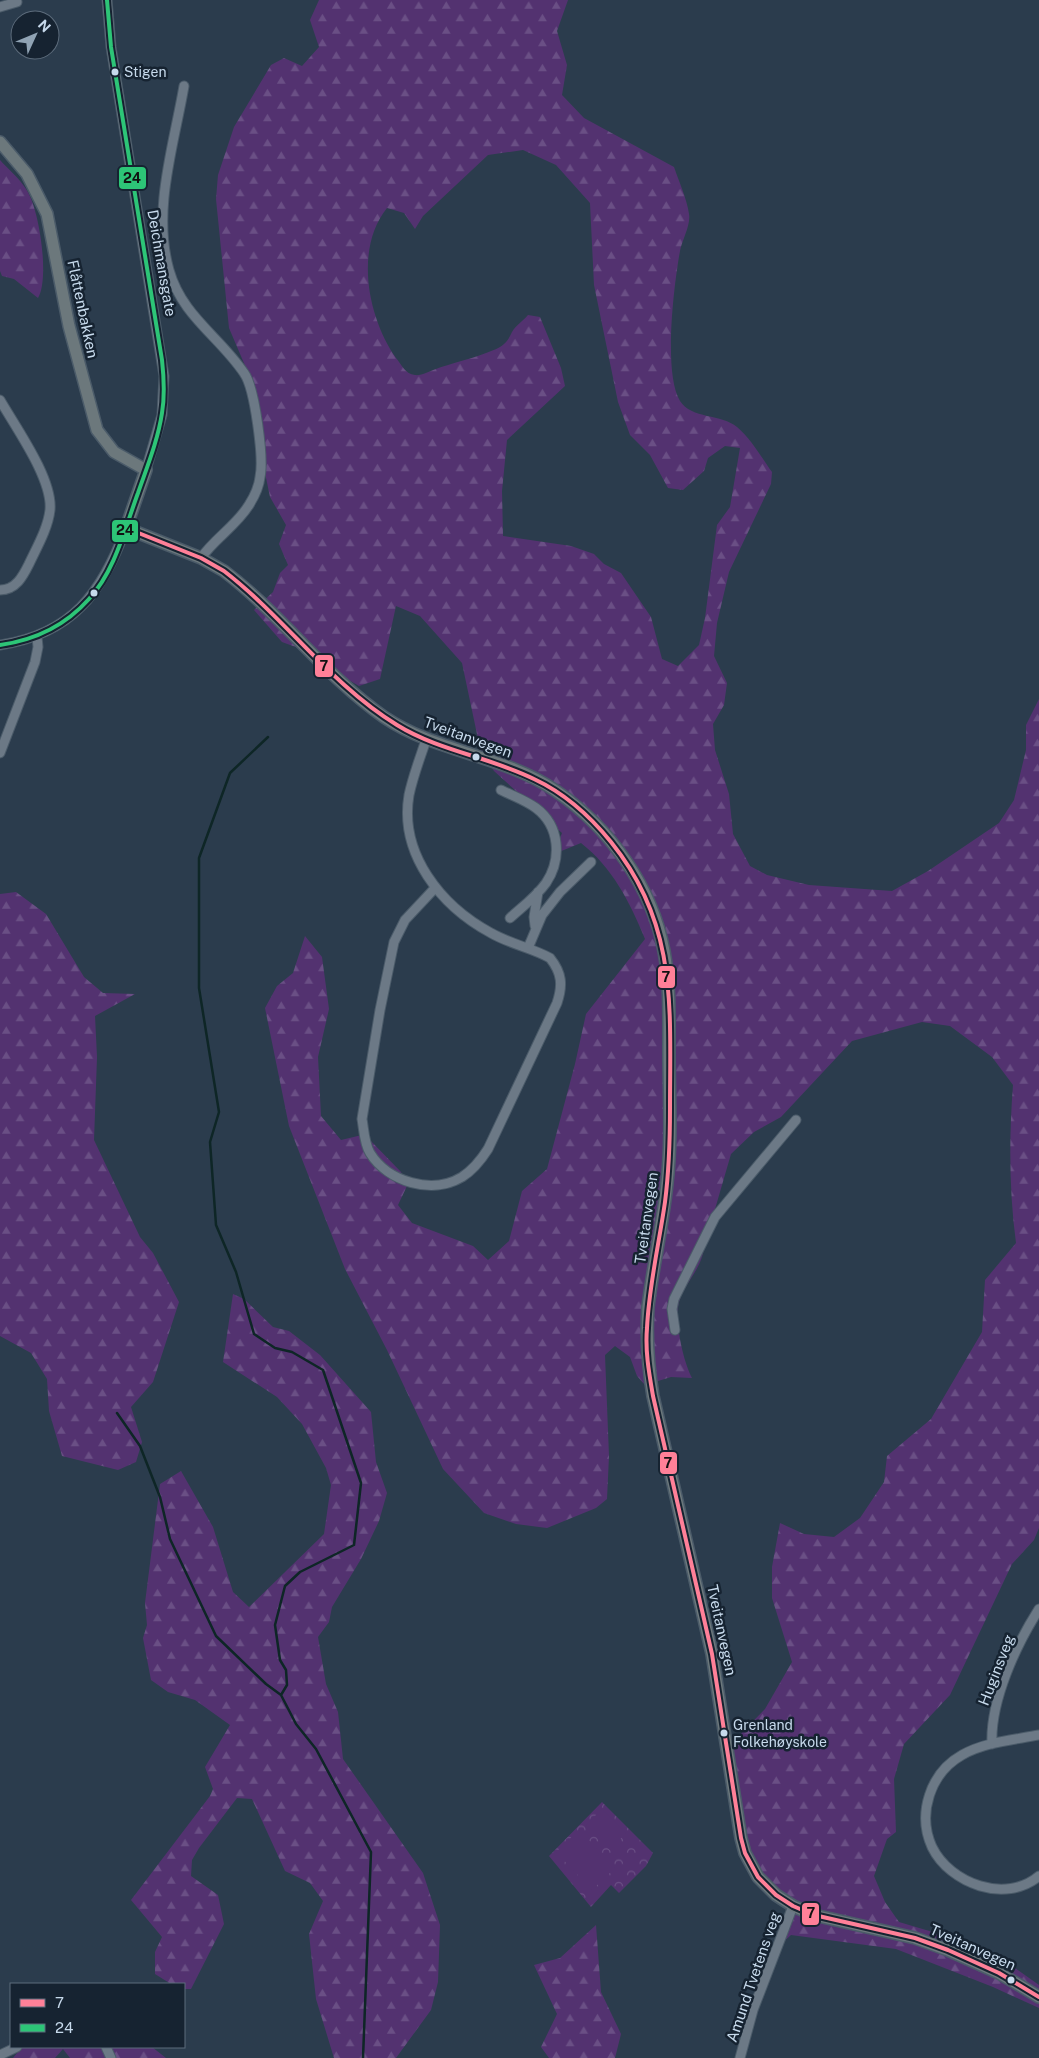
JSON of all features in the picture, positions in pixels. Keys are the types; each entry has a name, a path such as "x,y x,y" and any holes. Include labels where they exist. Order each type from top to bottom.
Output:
{"main road":[{"name":"Flåttenbakken","path":"0,142 27,174 47,214 69,326 97,430 114,452 146,470"},
{"name":"Deichmansgate","path":"126,528 146,470"},
{"name":"Tveitanvegen","path":"126,528 201,558 234,579 369,706 396,724 426,740 517,771 554,789 572,802 600,829 628,864 645,894 659,929 667,979 670,1145 664,1204 647,1322 650,1378 712,1654 745,1853 758,1877 776,1895 793,1906 820,1916 907,1936 948,1950 999,1973 1039,1997"}],"street":[{"name":"Deichmansgate","path":"107,0 111,47 164,376 162,415 146,470"},
{"path":"0,7 17,2"},
{"path":"184,86 163,206 164,249 169,272 180,297 196,321 246,375 255,410 262,464 258,486 249,506 201,558"},
{"path":"0,400 44,478 50,500 49,516 24,575 14,586 0,590"},
{"path":"0,645 36,637 65,621 91,598 112,561 126,528"},
{"path":"0,753 35,662 38,647 36,637"},
{"path":"426,740 415,773 408,811 412,844 425,874 435,888 478,926 493,935 550,958 560,975 561,990 488,1149 479,1163 471,1170 449,1182 435,1185 419,1184 400,1178 379,1163 370,1152 364,1136 362,1119 394,942 405,920 435,888"},
{"path":"501,790 537,808 552,829 556,842 556,857 553,870 538,892 510,918"},
{"path":"528,948 542,915 560,892 591,862"},
{"path":"536,928 534,916 538,892"},
{"path":"675,1330 672,1309 674,1299 714,1216 796,1120"},
{"name":"Huginsveg","path":"992,1744 994,1715 1000,1692 1022,1639 1039,1609"},
{"path":"1039,1734 992,1744 960,1756 946,1766 935,1781 926,1806 928,1833 932,1847 950,1871 984,1888 1002,1890 1020,1887 1039,1876"},
{"name":"Amund Tvetens veg","path":"740,2058 753,2010 793,1906"},
{"path":"0,2055 15,2048"}],"green space":[{"path":"319,0 568,0 557,31 567,65 562,95 584,118 674,167 687,202 689,214 688,228 680,251 671,328 672,370 675,388 680,401 691,411 723,420 737,427 752,443 772,472 771,484 729,572 717,623 714,656 727,683 724,705 713,724 715,750 729,794 733,834 750,866 767,875 809,885 892,891 928,871 999,823 1014,800 1026,750 1026,725 1039,699 1039,1528 1034,1540 1012,1564 950,1695 904,1744 894,1779 896,1832 887,1839 874,1876 885,1902 899,1922 936,1933 1008,1963 1039,1985 1039,2008 993,1987 896,1949 791,1935 779,1946 795,1906 767,1886 744,1845 729,1746 765,1709 792,1662 772,1598 772,1567 780,1523 804,1534 834,1537 860,1518 884,1482 887,1456 931,1419 982,1332 985,1280 1016,1243 1010,1164 1013,1085 992,1057 950,1026 922,1022 852,1041 781,1117 754,1132 731,1154 703,1254 683,1292 678,1307 680,1339 685,1361 692,1378 671,1377 645,1385 637,1376 630,1357 615,1346 605,1355 609,1456 607,1499 596,1508 547,1528 516,1524 484,1513 443,1469 387,1350 345,1269 289,1126 265,1008 277,986 293,973 305,936 322,957 329,1009 318,1057 321,1116 341,1140 362,1135 368,1138 401,1172 407,1186 398,1205 412,1223 473,1246 488,1260 509,1241 522,1191 547,1169 575,1064 586,1014 645,939 619,886 602,863 581,843 554,854 562,833 494,771 481,753 462,663 420,616 396,606 380,679 359,686 340,675 323,657 282,642 254,610 273,592 280,573 288,565 279,544 286,525 270,497 257,434 255,389 229,328 216,199 218,175 234,127 271,65 284,58 302,66 319,47 310,20","holes":["523,150 556,165 590,203 594,285 618,402 630,435 650,455 668,488 683,490 704,471 708,458 725,446 740,448 730,507 717,525 705,618 699,645 678,666 662,659 651,617 621,573 604,564 594,554 571,546 503,536 502,491 507,440 565,386 561,368 540,317 528,315 505,343 492,351 415,375 404,369 386,342 372,304 368,263 371,243 377,225 387,208 404,213 415,229 423,216 488,155"]},
{"path":"0,160 26,189 35,211 43,259 43,275 38,298 14,279 2,276 0,271"},
{"path":"16,892 46,914 84,977 103,993 135,994 95,1016 97,1057 94,1140 140,1237 153,1253 179,1302 153,1382 131,1407 142,1442 136,1462 118,1470 62,1456 49,1411 47,1379 31,1353 0,1336 0,894"},
{"path":"233,1294 244,1299 273,1327 289,1331 320,1355 371,1412 376,1462 387,1493 379,1521 361,1559 332,1607 329,1622 318,1637 326,1684 338,1712 343,1759 423,1873 440,1925 438,1982 431,2010 396,2058 334,2058 316,1999 309,1934 323,1901 310,1883 285,1871 252,1799 237,1798 192,1860 191,1876 218,1895 224,1924 191,1989 185,1989 185,1983 169,1983 155,1974 155,1952 162,1937 131,1900 210,1796 213,1789 205,1767 230,1725 195,1700 168,1692 151,1680 143,1638 147,1625 145,1603 160,1484 181,1471 213,1527 233,1592 249,1607 324,1534 331,1485 326,1468 302,1424 277,1397 223,1362"},
{"path":"602,1802 653,1853 646,1866 619,1893 611,1885 591,1907 549,1856"},
{"path":"602,1809 626,1833 610,1850 586,1825"},
{"path":"579,1830 615,1868 592,1890 556,1852"},
{"path":"596,1925 601,1992 621,2034 615,2058 549,2058 541,2047 557,2014 534,1965 560,1958"},
{"path":"21,2048 153,2048 166,2058 70,2058 63,2049 55,2058 13,2058"}],"waterway":[{"path":"268,737 230,773 199,858 199,988 219,1112 210,1142 216,1225 236,1272 254,1334 275,1348 292,1352 323,1370 361,1483 354,1545 300,1572 285,1586 275,1625 280,1660 286,1670 287,1685 281,1695"},
{"path":"117,1413 140,1446 160,1497 170,1539 216,1636 266,1684 281,1695 296,1724 316,1749 371,1852 363,2058"}],"transit line":[{"name":"24","path":"0,645 26,640 60,624 80,609 98,588 113,562 124,535 152,453 162,413 164,400 162,360 111,47 107,0"},
{"name":"7","path":"126,528 201,558 224,571 246,589 351,691 397,725 447,748 517,771 556,791 594,823 611,842 633,873 648,904 659,936 666,968 669,1001 670,1132 668,1167 665,1202 648,1312 648,1362 653,1396 712,1654 745,1853 758,1877 776,1895 793,1906 814,1915 915,1938 948,1950 999,1973 1039,1997"}],"place":[{"name":"Stigen","path":"115,72"},
{"name":"Grenland Folkehøyskole","path":"724,1733"}]}
